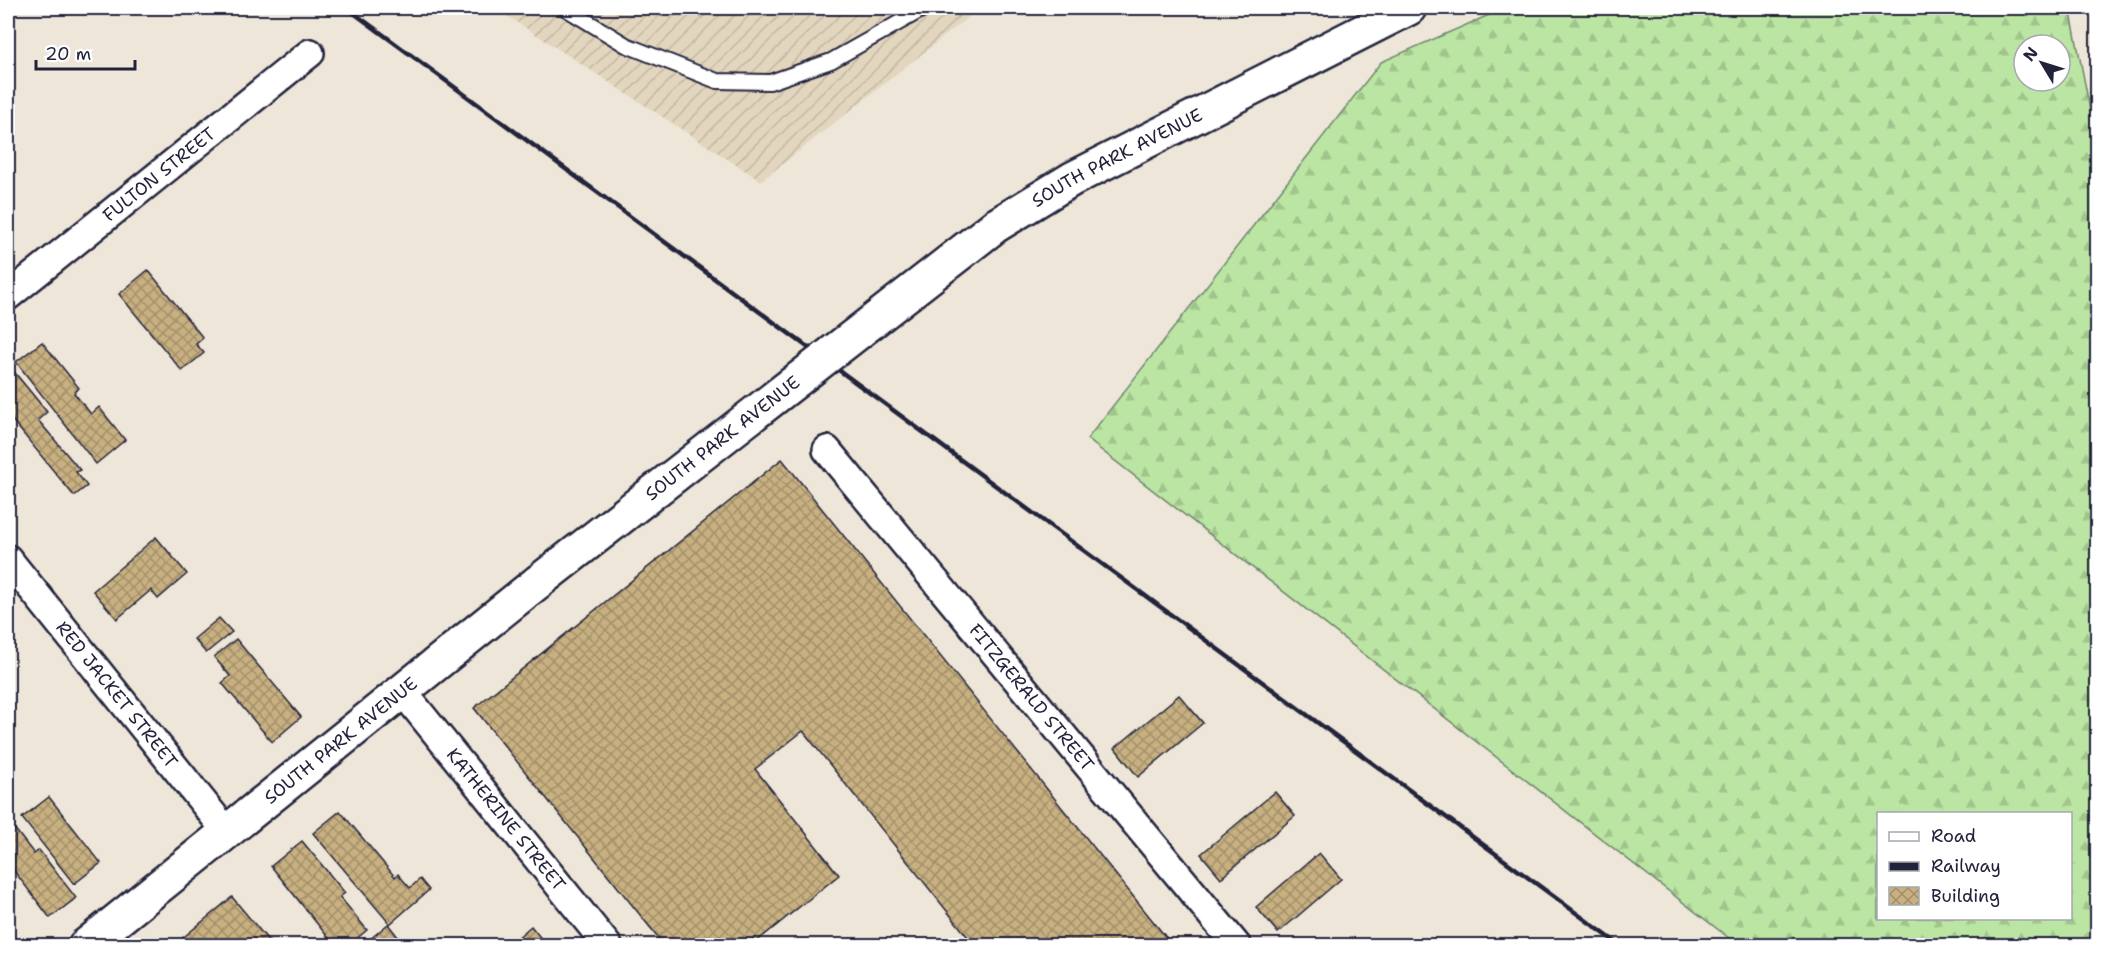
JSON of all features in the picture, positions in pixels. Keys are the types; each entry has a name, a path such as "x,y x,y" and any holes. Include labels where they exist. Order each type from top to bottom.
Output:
{"street":[{"name":"SOUTH PARK AVENUE","path":"85,945 538,582 995,226 1072,179 1409,8"},
{"name":"FULTON STREET","path":"8,296 310,53"},
{"name":"FITZGERALD STREET","path":"827,450 1237,945"},
{"name":"RED JACKET STREET","path":"8,559 227,832"},
{"name":"KATHERINE STREET","path":"403,692 608,945"}],"lane":[{"path":"565,8 626,45 717,81 770,82 831,61 925,8"}],"shaded area":[{"path":"495,8 988,8 970,16 761,181"}],"green space":[{"path":"1505,8 2070,8 2098,150 2097,945 1738,945 1087,439 1381,62"}],"building":[{"path":"148,270 203,338 196,344 204,353 182,371 119,294"},
{"path":"42,342 79,388 74,393 91,414 99,407 125,440 96,464 16,362"},
{"path":"11,368 47,412 38,420 80,470 76,472 87,486 74,496 8,415 8,371"},
{"path":"782,459 1173,946 975,946 803,731 755,769 839,875 751,946 665,946 474,708"},
{"path":"156,537 187,574 158,599 151,590 117,619 93,591"},
{"path":"219,618 232,632 206,653 194,639"},
{"path":"236,639 301,717 272,742 222,683 230,676 214,657"},
{"path":"1179,695 1203,723 1138,777 1115,748"},
{"path":"1275,792 1295,816 1221,878 1201,854"},
{"path":"49,797 101,863 74,884 22,818"},
{"path":"340,811 395,877 398,874 410,888 420,879 429,890 390,924 313,833"},
{"path":"11,824 34,854 39,850 76,898 50,918 8,863 8,827"},
{"path":"302,841 345,893 340,897 367,930 348,946 335,946 271,866"},
{"path":"1319,853 1341,879 1278,933 1256,907"},
{"path":"232,897 273,946 173,946"},
{"path":"388,924 405,946 362,946"},
{"path":"531,926 547,946 508,946"}],"railway":[{"path":"347,8 1621,946"}]}
